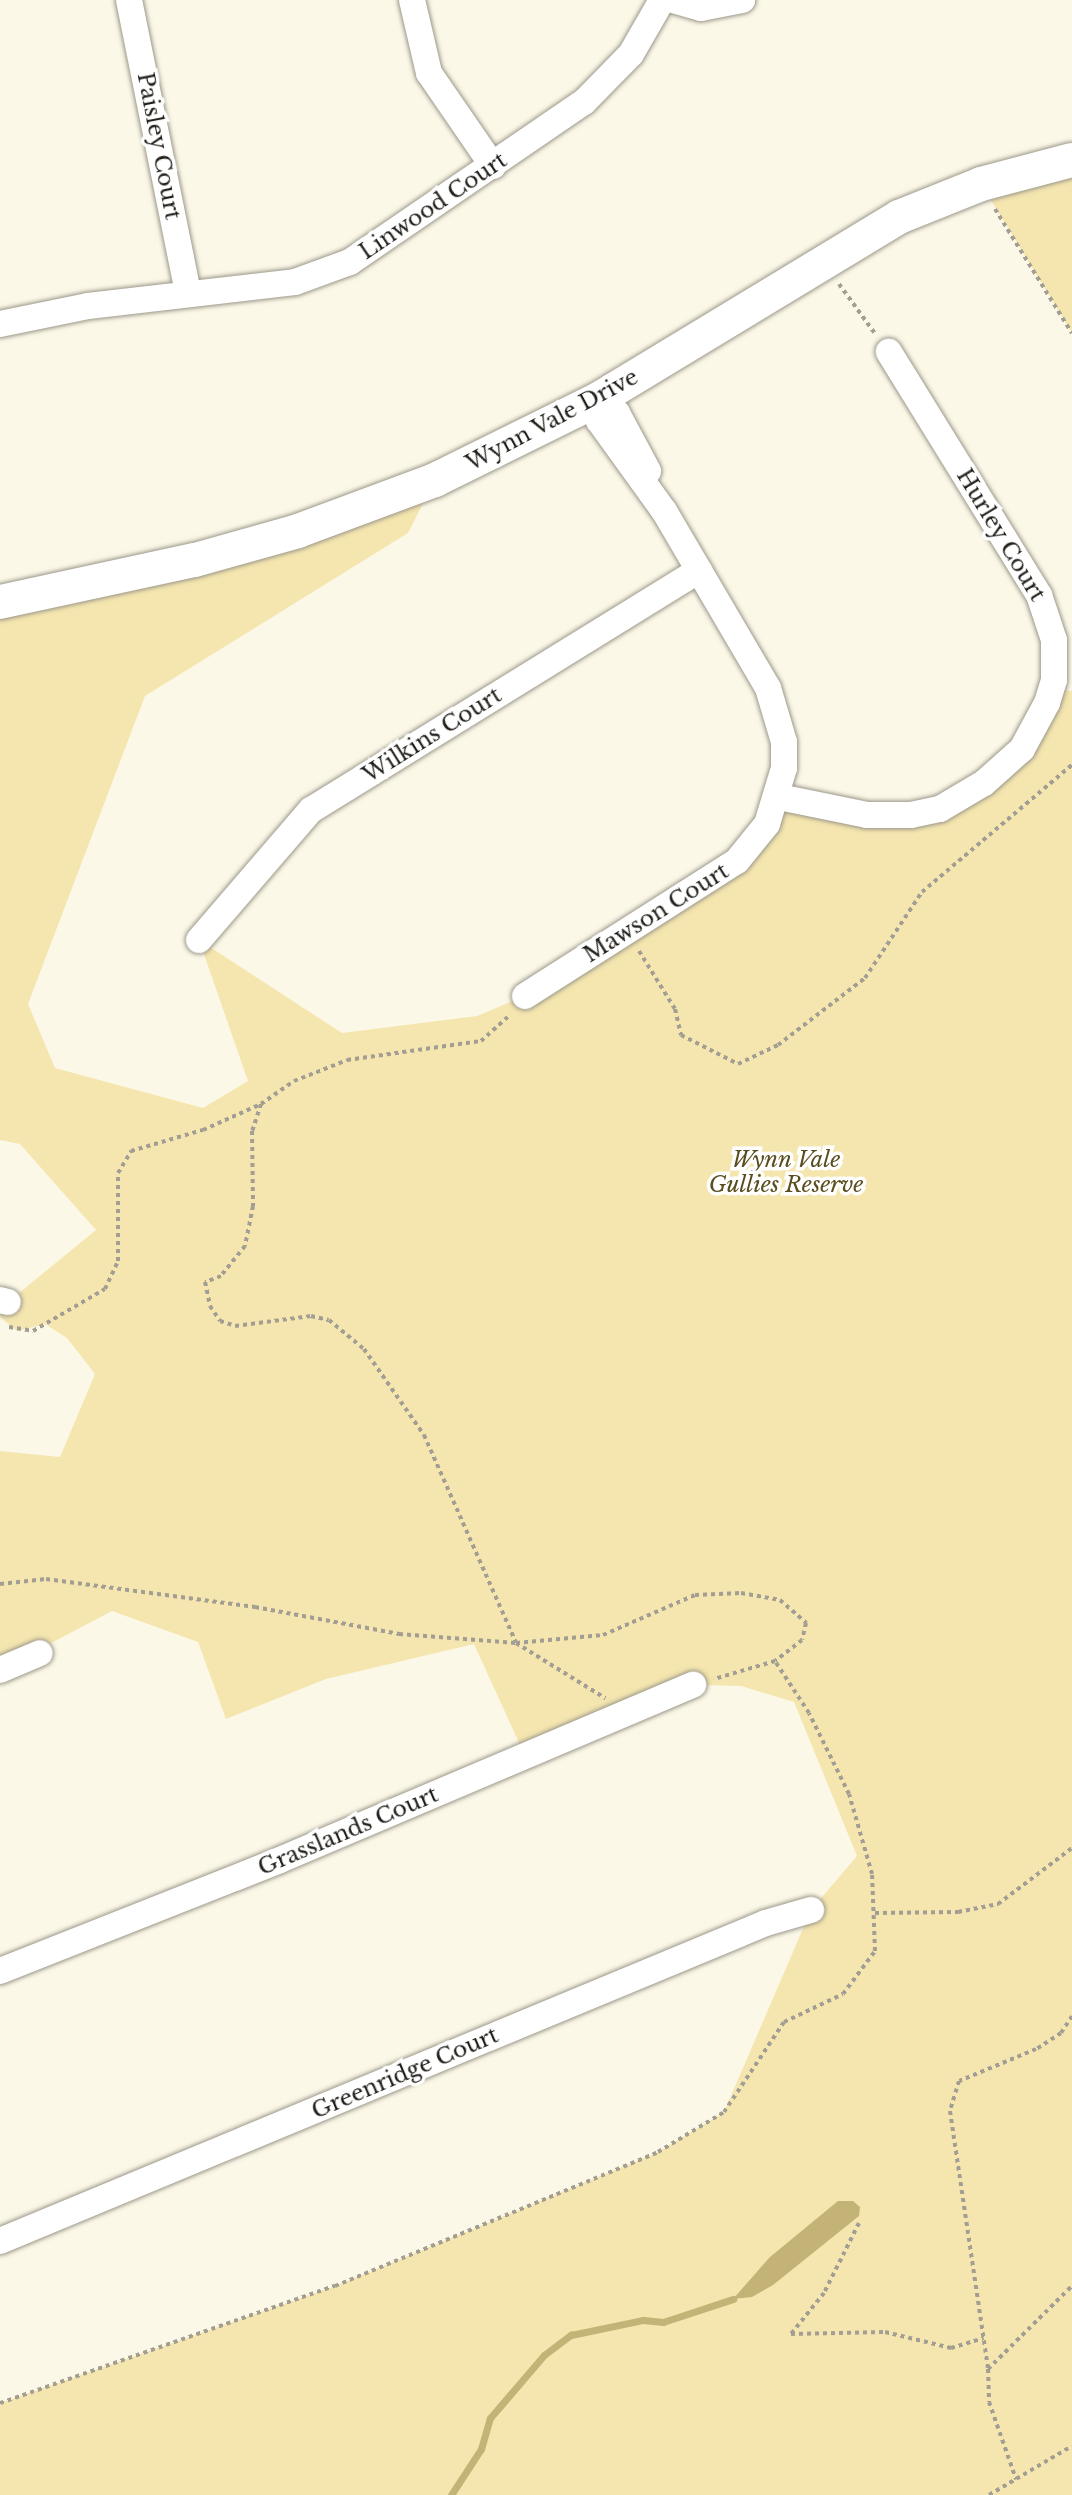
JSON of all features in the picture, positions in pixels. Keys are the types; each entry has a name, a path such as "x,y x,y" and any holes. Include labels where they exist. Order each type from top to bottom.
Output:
{"main road":[{"name":"Wynn Vale Drive","path":"0,602 91,585 298,531 435,480 597,400 867,233 962,191 1072,160"}],"street":[{"name":"Paisley Court","path":"129,0 188,293"},
{"path":"412,0 429,73 493,166"},
{"name":"Linwood Court","path":"0,324 188,293 269,286 325,274 382,244 610,80 662,0"},
{"path":"673,0 701,8 742,0"},
{"name":"Hurley Court","path":"779,797 867,815 940,809 984,783 1022,749 1047,703 1054,680 1054,640 1039,595 889,352"},
{"name":"Mawson Court","path":"525,996 737,861 767,824 779,797 784,742 778,711 664,511 599,421 597,400"},
{"name":"Wilkins Court","path":"199,940 311,810 699,570"},
{"path":"0,1670 40,1653"},
{"name":"Grasslands Court","path":"0,1971 280,1860 693,1685"},
{"name":"Greenridge Court","path":"0,2241 766,1923 811,1910"}],"path":[{"path":"994,207 1072,333"},
{"path":"837,282 889,352"},
{"path":"627,932 675,1009 681,1035 738,1064 778,1045 865,978 922,892 1072,765"},
{"path":"3,1308 17,1331 33,1331 105,1289 118,1261 118,1173 131,1151 203,1130 261,1104 294,1081 347,1060 481,1041 501,1028 525,996"},
{"path":"261,1104 252,1131 253,1206 245,1246 221,1276 205,1282 210,1306 220,1321 235,1326 311,1316 329,1320 364,1349 424,1435 516,1643 628,1712"},
{"path":"0,1584 46,1579 255,1607 399,1634 516,1643 603,1635 695,1595 741,1593 780,1600 806,1623 802,1640 775,1661 693,1685"},
{"path":"0,2403 335,2286 658,2152 724,2112 784,2022 843,1994 862,1974 875,1951 875,1913 866,1837 849,1794 809,1713 775,1661"},
{"path":"875,1913 958,1912 998,1904 1072,1848"},
{"path":"1016,2479 989,2402 984,2338 950,2111 959,2081 1036,2049 1061,2033 1072,2016"},
{"path":"859,2223 824,2293 791,2334 885,2332 951,2348 984,2338"},
{"path":"988,2369 1072,2286"},
{"path":"989,2495 1072,2446"}],"green space":[{"path":"1072,160 1072,333 981,184"},
{"name":"Wynn Vale Gullies Reserve","path":"435,480 408,533 145,696 28,1004 55,1068 203,1108 248,1081 199,940 342,1033 477,1016 525,996 711,880 779,797 911,815 984,783 1051,689 1072,691 1072,2495 0,2495 0,2403 335,2286 658,2152 724,2112 811,1910 857,1856 794,1702 741,1686 693,1685 526,1758 474,1644 326,1679 226,1719 198,1642 112,1611 0,1670 0,1451 60,1457 95,1374 67,1338 45,1324 17,1331 0,1317 8,1302 96,1230 20,1144 0,1140 0,602"}],"shaded area":[{"path":"838,2201 853,2201 860,2207 859,2216 773,2285 752,2297 733,2299 770,2257"}],"waterway":[{"path":"451,2495 481,2449 490,2418 544,2355 571,2335 643,2320 663,2322 733,2299"}]}
